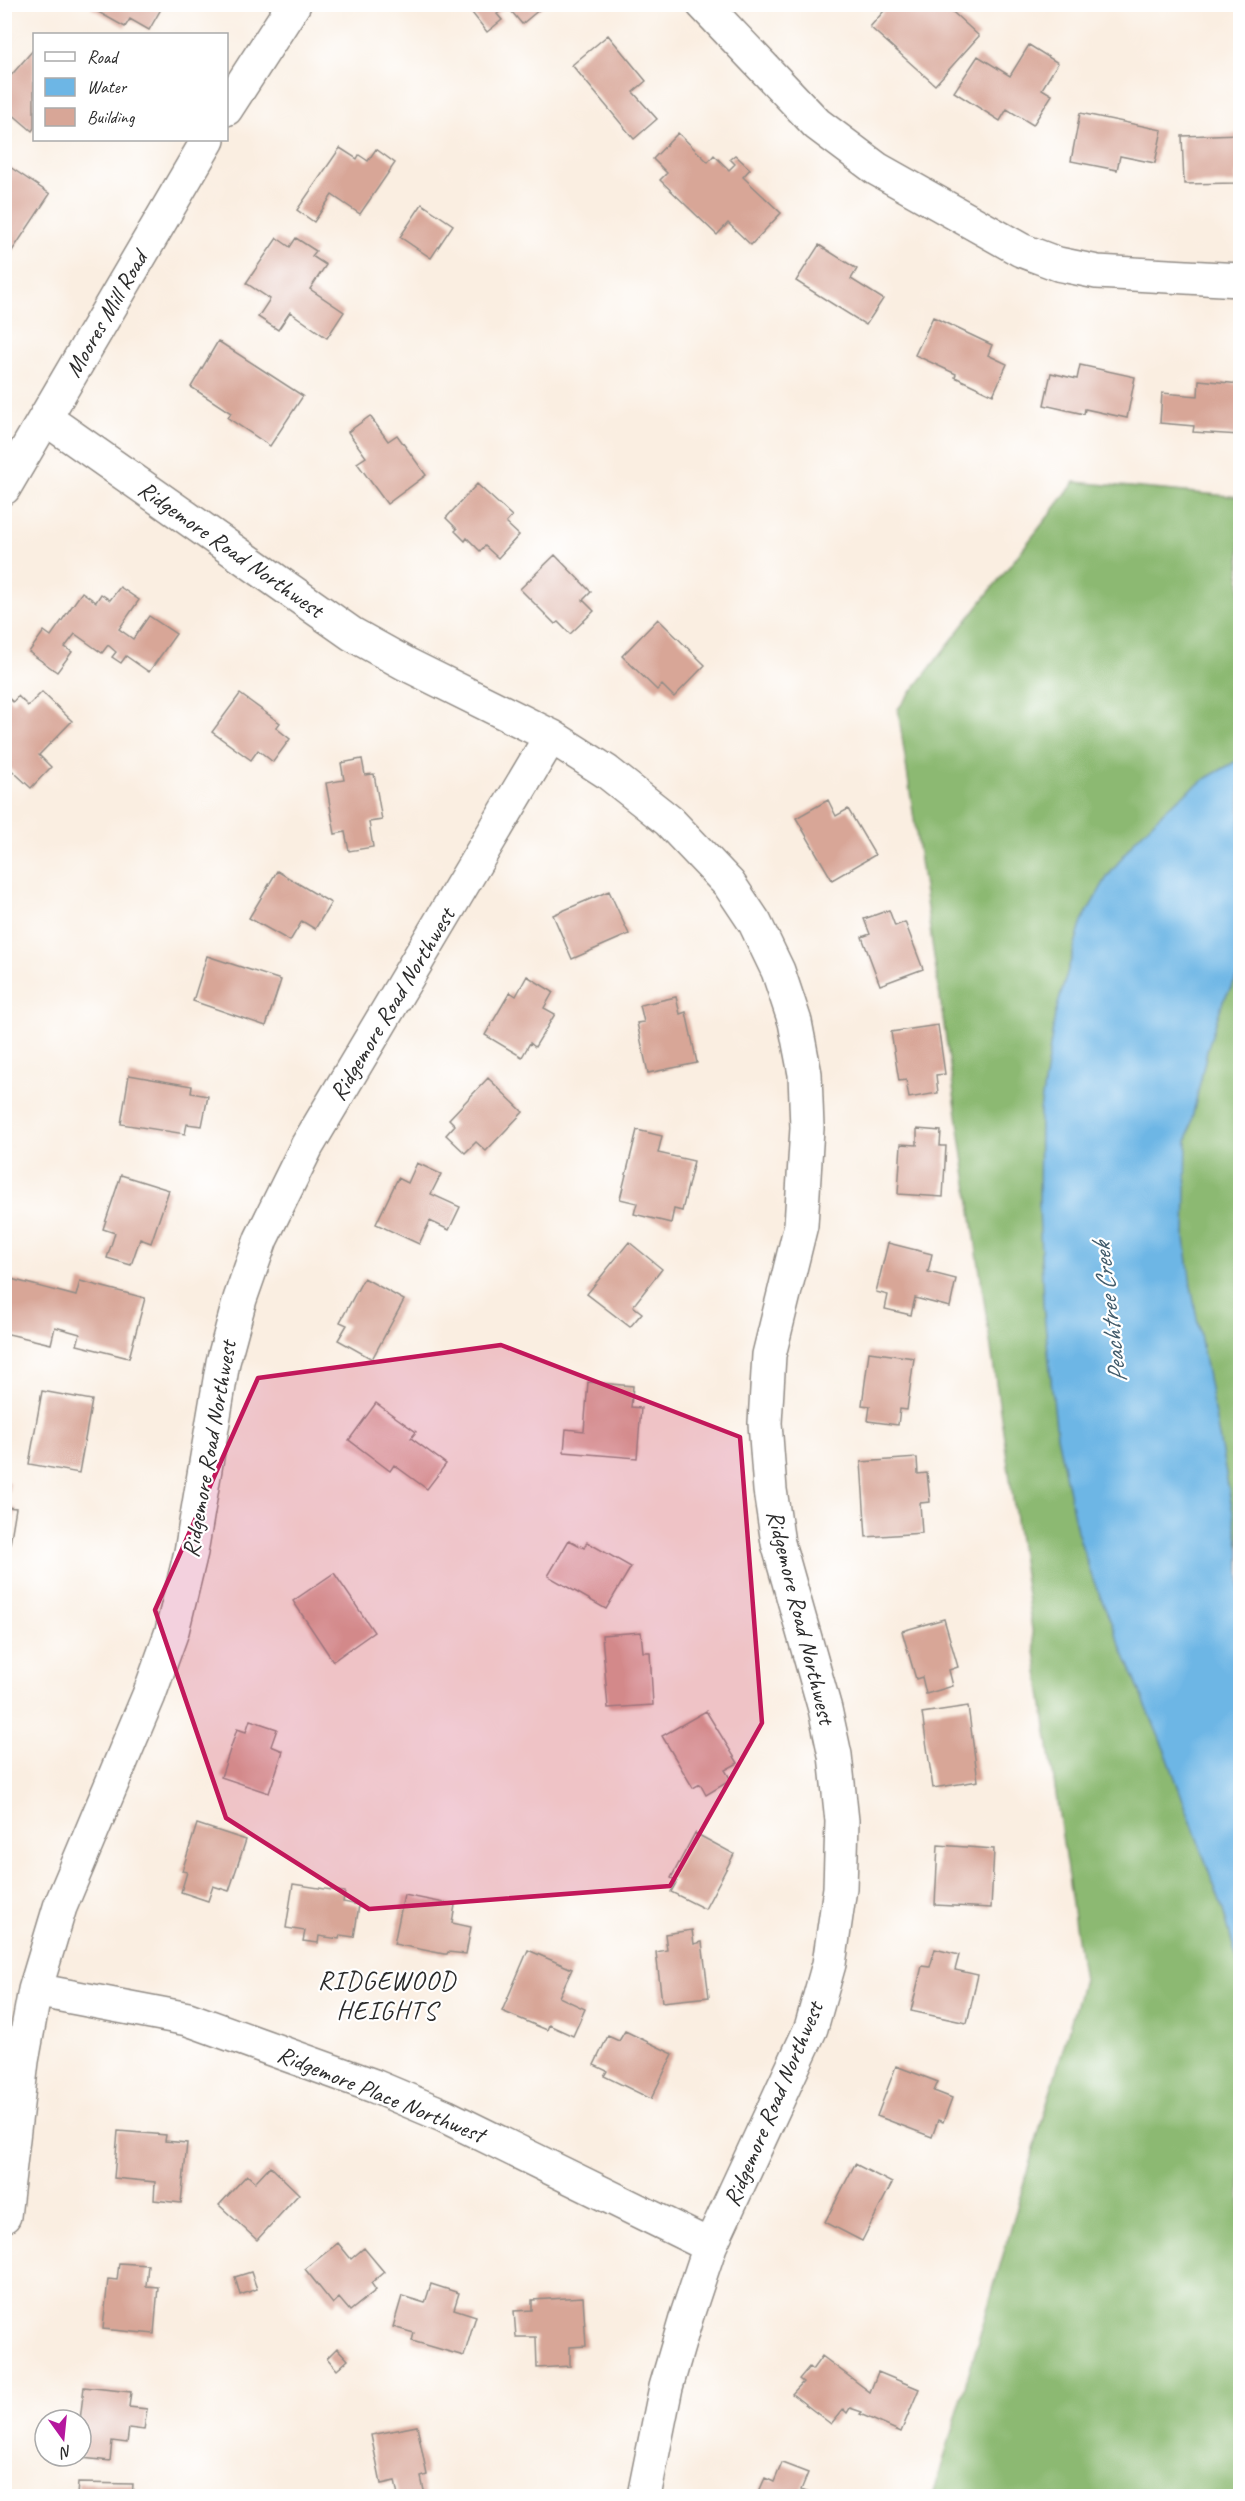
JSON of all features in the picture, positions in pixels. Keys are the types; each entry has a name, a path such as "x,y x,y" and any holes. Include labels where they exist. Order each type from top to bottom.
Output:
{"street":[{"path":"228,106 294,4"},
{"path":"703,4 817,124 877,169 1021,250 1058,264 1097,272 1240,280"},
{"name":"Moores Mill Road","path":"4,488 207,141"},
{"name":"Ridgemore Road Northwest","path":"45,418 352,634 406,664 551,736 607,772 669,821 729,884 755,923 778,971 795,1022 805,1074 807,1128 801,1225 769,1355 765,1423 770,1490 778,1543 825,1709 835,1755 842,1821 840,1888 829,1964 811,2028 710,2246 666,2387 644,2496"},
{"name":"Ridgemore Road Northwest","path":"4,2216 22,2061 35,1990 60,1907 149,1695 172,1631 192,1552 223,1362 240,1299 261,1239 307,1146 551,736"},
{"name":"Ridgemore Place Northwest","path":"35,1990 188,2019 374,2086 446,2116 710,2246"}],"highlighted area":[{"path":"501,1345 740,1437 762,1723 670,1886 369,1909 226,1818 155,1610 258,1378"}],"green space":[{"path":"1075,482 1240,497 1240,2496 933,2496 1083,1980 898,709"}],"water":[{"name":"Peachtree Creek","path":"1240,759 1240,973 1223,1001 1208,1047 1187,1141 1185,1238 1191,1286 1240,1550 1240,1971 1223,1910 1167,1756 1092,1577 1077,1531 1057,1436 1043,1304 1039,1207 1040,1110 1055,1015 1082,921 1106,879 1135,840 1169,806 1208,777"}],"building":[{"path":"93,4 153,4 161,9 149,30 130,19 125,27 91,8"},
{"path":"465,4 546,4 522,24 507,6 497,14 502,20 487,32"},
{"path":"890,4 944,4 979,36 935,85 870,27"},
{"path":"608,35 646,81 633,92 657,119 634,139 572,65"},
{"path":"1029,45 1058,63 1042,89 1052,95 1033,125 1007,109 1000,121 954,92 978,56 1010,76"},
{"path":"33,50 32,131 4,107 4,76 8,79"},
{"path":"1080,113 1162,130 1155,163 1120,156 1117,170 1071,161"},
{"path":"678,133 708,162 714,155 729,170 735,164 730,159 735,155 750,169 743,177 781,213 751,245 728,223 717,235 660,180 667,173 653,159"},
{"path":"1240,134 1240,173 1236,173 1236,183 1184,184 1182,136"},
{"path":"340,148 357,159 359,155 368,161 376,149 395,163 360,214 332,195 314,222 297,210"},
{"path":"4,163 50,194 12,251 4,246"},
{"path":"422,204 453,225 431,258 400,237"},
{"path":"277,238 290,247 296,238 316,251 312,256 326,265 310,289 344,312 327,338 290,312 278,330 258,317 270,299 246,283"},
{"path":"819,245 857,269 851,279 883,299 866,325 796,281"},
{"path":"933,317 992,345 988,355 1007,364 993,395 955,377 956,374 915,355"},
{"path":"218,341 303,396 270,446 228,418 231,413 191,387"},
{"path":"1080,365 1135,377 1127,418 1085,409 1084,414 1044,405 1051,373 1077,379"},
{"path":"1199,380 1240,384 1240,435 1193,432 1194,426 1160,423 1162,393 1198,396"},
{"path":"370,416 388,441 397,435 426,475 387,504 357,463 366,457 348,432"},
{"path":"477,484 512,516 506,523 519,535 498,558 485,546 480,551 467,538 465,541 446,518"},
{"path":"555,555 591,592 583,600 594,611 570,634 558,622 555,624 520,589"},
{"path":"120,587 139,600 119,629 133,639 149,616 176,634 149,672 126,656 121,663 112,657 116,652 108,645 102,653 75,634 65,647 72,652 57,672 29,652 44,631 51,636 82,592 96,602 101,594 110,600"},
{"path":"658,619 705,665 674,697 662,685 657,690 622,656"},
{"path":"42,692 72,721 39,755 51,767 31,788 4,763 4,694 13,702 18,696 28,706"},
{"path":"240,694 280,723 276,728 290,739 273,762 258,750 251,760 212,732"},
{"path":"362,759 365,775 374,774 382,820 369,822 373,847 349,851 345,832 335,834 326,783 344,780 341,763"},
{"path":"828,800 836,816 848,809 875,855 832,880 796,818"},
{"path":"277,871 331,903 315,929 302,921 290,941 249,918"},
{"path":"609,891 629,934 572,959 553,915"},
{"path":"889,910 895,926 905,922 923,969 880,985 862,937 870,934 864,919"},
{"path":"207,956 281,980 266,1026 193,1001"},
{"path":"527,976 553,992 544,1008 555,1014 535,1047 530,1043 522,1057 485,1035 510,992 516,996"},
{"path":"676,997 680,1014 686,1012 697,1063 648,1073 637,1023 644,1022 640,1005"},
{"path":"938,1025 945,1074 936,1075 938,1093 909,1098 906,1080 899,1081 891,1032"},
{"path":"129,1075 192,1086 191,1093 208,1096 202,1126 187,1124 185,1134 121,1124"},
{"path":"488,1078 523,1112 486,1151 476,1142 465,1153 446,1135 455,1125 449,1119"},
{"path":"917,1129 941,1131 940,1146 946,1146 943,1197 898,1194 901,1144 917,1145"},
{"path":"637,1130 662,1136 658,1153 694,1161 682,1211 674,1209 671,1223 634,1214 637,1203 620,1199"},
{"path":"417,1163 441,1174 431,1194 460,1207 449,1230 430,1221 419,1244 376,1224 398,1178 408,1183"},
{"path":"121,1175 169,1190 151,1243 140,1239 131,1265 107,1258 115,1233 103,1229"},
{"path":"629,1242 662,1269 633,1306 642,1313 630,1327 587,1294"},
{"path":"888,1243 932,1254 928,1272 956,1279 950,1307 915,1298 911,1315 885,1309 888,1295 876,1292"},
{"path":"7,1278 76,1296 80,1281 145,1298 129,1358 77,1345 80,1334 55,1327 51,1344 4,1333 4,1289"},
{"path":"364,1278 404,1300 372,1359 338,1340 347,1325 340,1322"},
{"path":"869,1352 914,1358 907,1410 900,1409 898,1425 868,1421 870,1406 862,1405"},
{"path":"588,1382 633,1386 631,1407 641,1408 637,1458 564,1452 566,1429 584,1431"},
{"path":"42,1391 92,1400 79,1473 29,1464"},
{"path":"376,1403 416,1432 411,1438 446,1464 427,1489 394,1465 390,1471 349,1440"},
{"path":"917,1458 918,1474 927,1473 930,1502 920,1503 922,1533 866,1537 861,1462"},
{"path":"4,1481 10,1482 6,1507 16,1508 8,1556 4,1556"},
{"path":"569,1540 584,1548 587,1542 631,1567 606,1609 548,1576"},
{"path":"334,1573 374,1632 333,1661 293,1601"},
{"path":"944,1619 958,1667 949,1670 953,1686 926,1694 922,1677 916,1679 902,1631"},
{"path":"641,1632 643,1652 650,1652 653,1705 608,1708 602,1635"},
{"path":"968,1706 978,1781 933,1788 922,1713"},
{"path":"706,1711 738,1763 725,1770 731,1780 706,1795 700,1784 693,1788 662,1736"},
{"path":"250,1720 277,1729 271,1746 283,1751 269,1793 221,1777 237,1729 246,1732"},
{"path":"197,1824 246,1840 229,1891 213,1886 208,1901 181,1892 187,1872 182,1871"},
{"path":"695,1833 734,1854 705,1909 671,1892 677,1881 671,1878"},
{"path":"938,1845 994,1849 991,1908 935,1905"},
{"path":"293,1884 345,1892 343,1902 359,1905 354,1937 340,1935 339,1939 319,1936 318,1943 303,1941 305,1931 286,1928"},
{"path":"404,1895 455,1905 452,1923 471,1927 466,1954 448,1952 444,1954 394,1944"},
{"path":"692,1930 694,1944 702,1942 709,1997 662,2002 656,1952 667,1950 665,1934"},
{"path":"935,1949 959,1955 955,1970 978,1975 967,2023 911,2011 922,1966 930,1967"},
{"path":"528,1950 572,1969 559,1997 585,2009 573,2036 549,2025 547,2030 502,2011"},
{"path":"625,2031 673,2054 651,2099 604,2076 607,2071 594,2065 608,2036 619,2041"},
{"path":"896,2066 938,2082 934,2091 952,2098 943,2122 938,2120 932,2137 877,2116"},
{"path":"118,2131 166,2135 165,2141 187,2143 181,2203 154,2200 155,2182 114,2178"},
{"path":"855,2164 892,2183 862,2241 825,2222"},
{"path":"270,2166 299,2194 257,2240 219,2205 247,2175 255,2182"},
{"path":"338,2243 351,2259 364,2248 384,2272 371,2283 376,2290 350,2311 339,2298 333,2304 305,2269"},
{"path":"119,2263 148,2265 146,2286 158,2287 154,2334 103,2329 108,2279 117,2280"},
{"path":"251,2272 257,2289 240,2295 235,2277"},
{"path":"431,2284 459,2293 454,2309 476,2316 464,2356 412,2341 414,2333 393,2327 402,2296 425,2303"},
{"path":"583,2297 586,2346 570,2347 570,2366 537,2368 536,2337 516,2337 514,2311 532,2310 532,2300"},
{"path":"337,2348 348,2360 337,2370 327,2358"},
{"path":"822,2356 870,2392 878,2372 919,2389 901,2432 850,2408 847,2413 843,2409 831,2424 792,2394 803,2382 799,2379 809,2367 812,2370"},
{"path":"84,2387 131,2392 129,2407 147,2409 144,2430 129,2428 127,2443 112,2441 110,2461 93,2459 93,2408 81,2408"},
{"path":"417,2426 427,2475 421,2477 425,2495 398,2496 395,2481 381,2484 371,2435"},
{"path":"782,2463 808,2473 801,2490 818,2496 757,2496 765,2478 774,2482"},
{"path":"78,2483 133,2484 132,2496 71,2496 71,2494 77,2495"}],"district":[{"name":"RIDGEWOOD HEIGHTS","path":"387,1995"}]}
